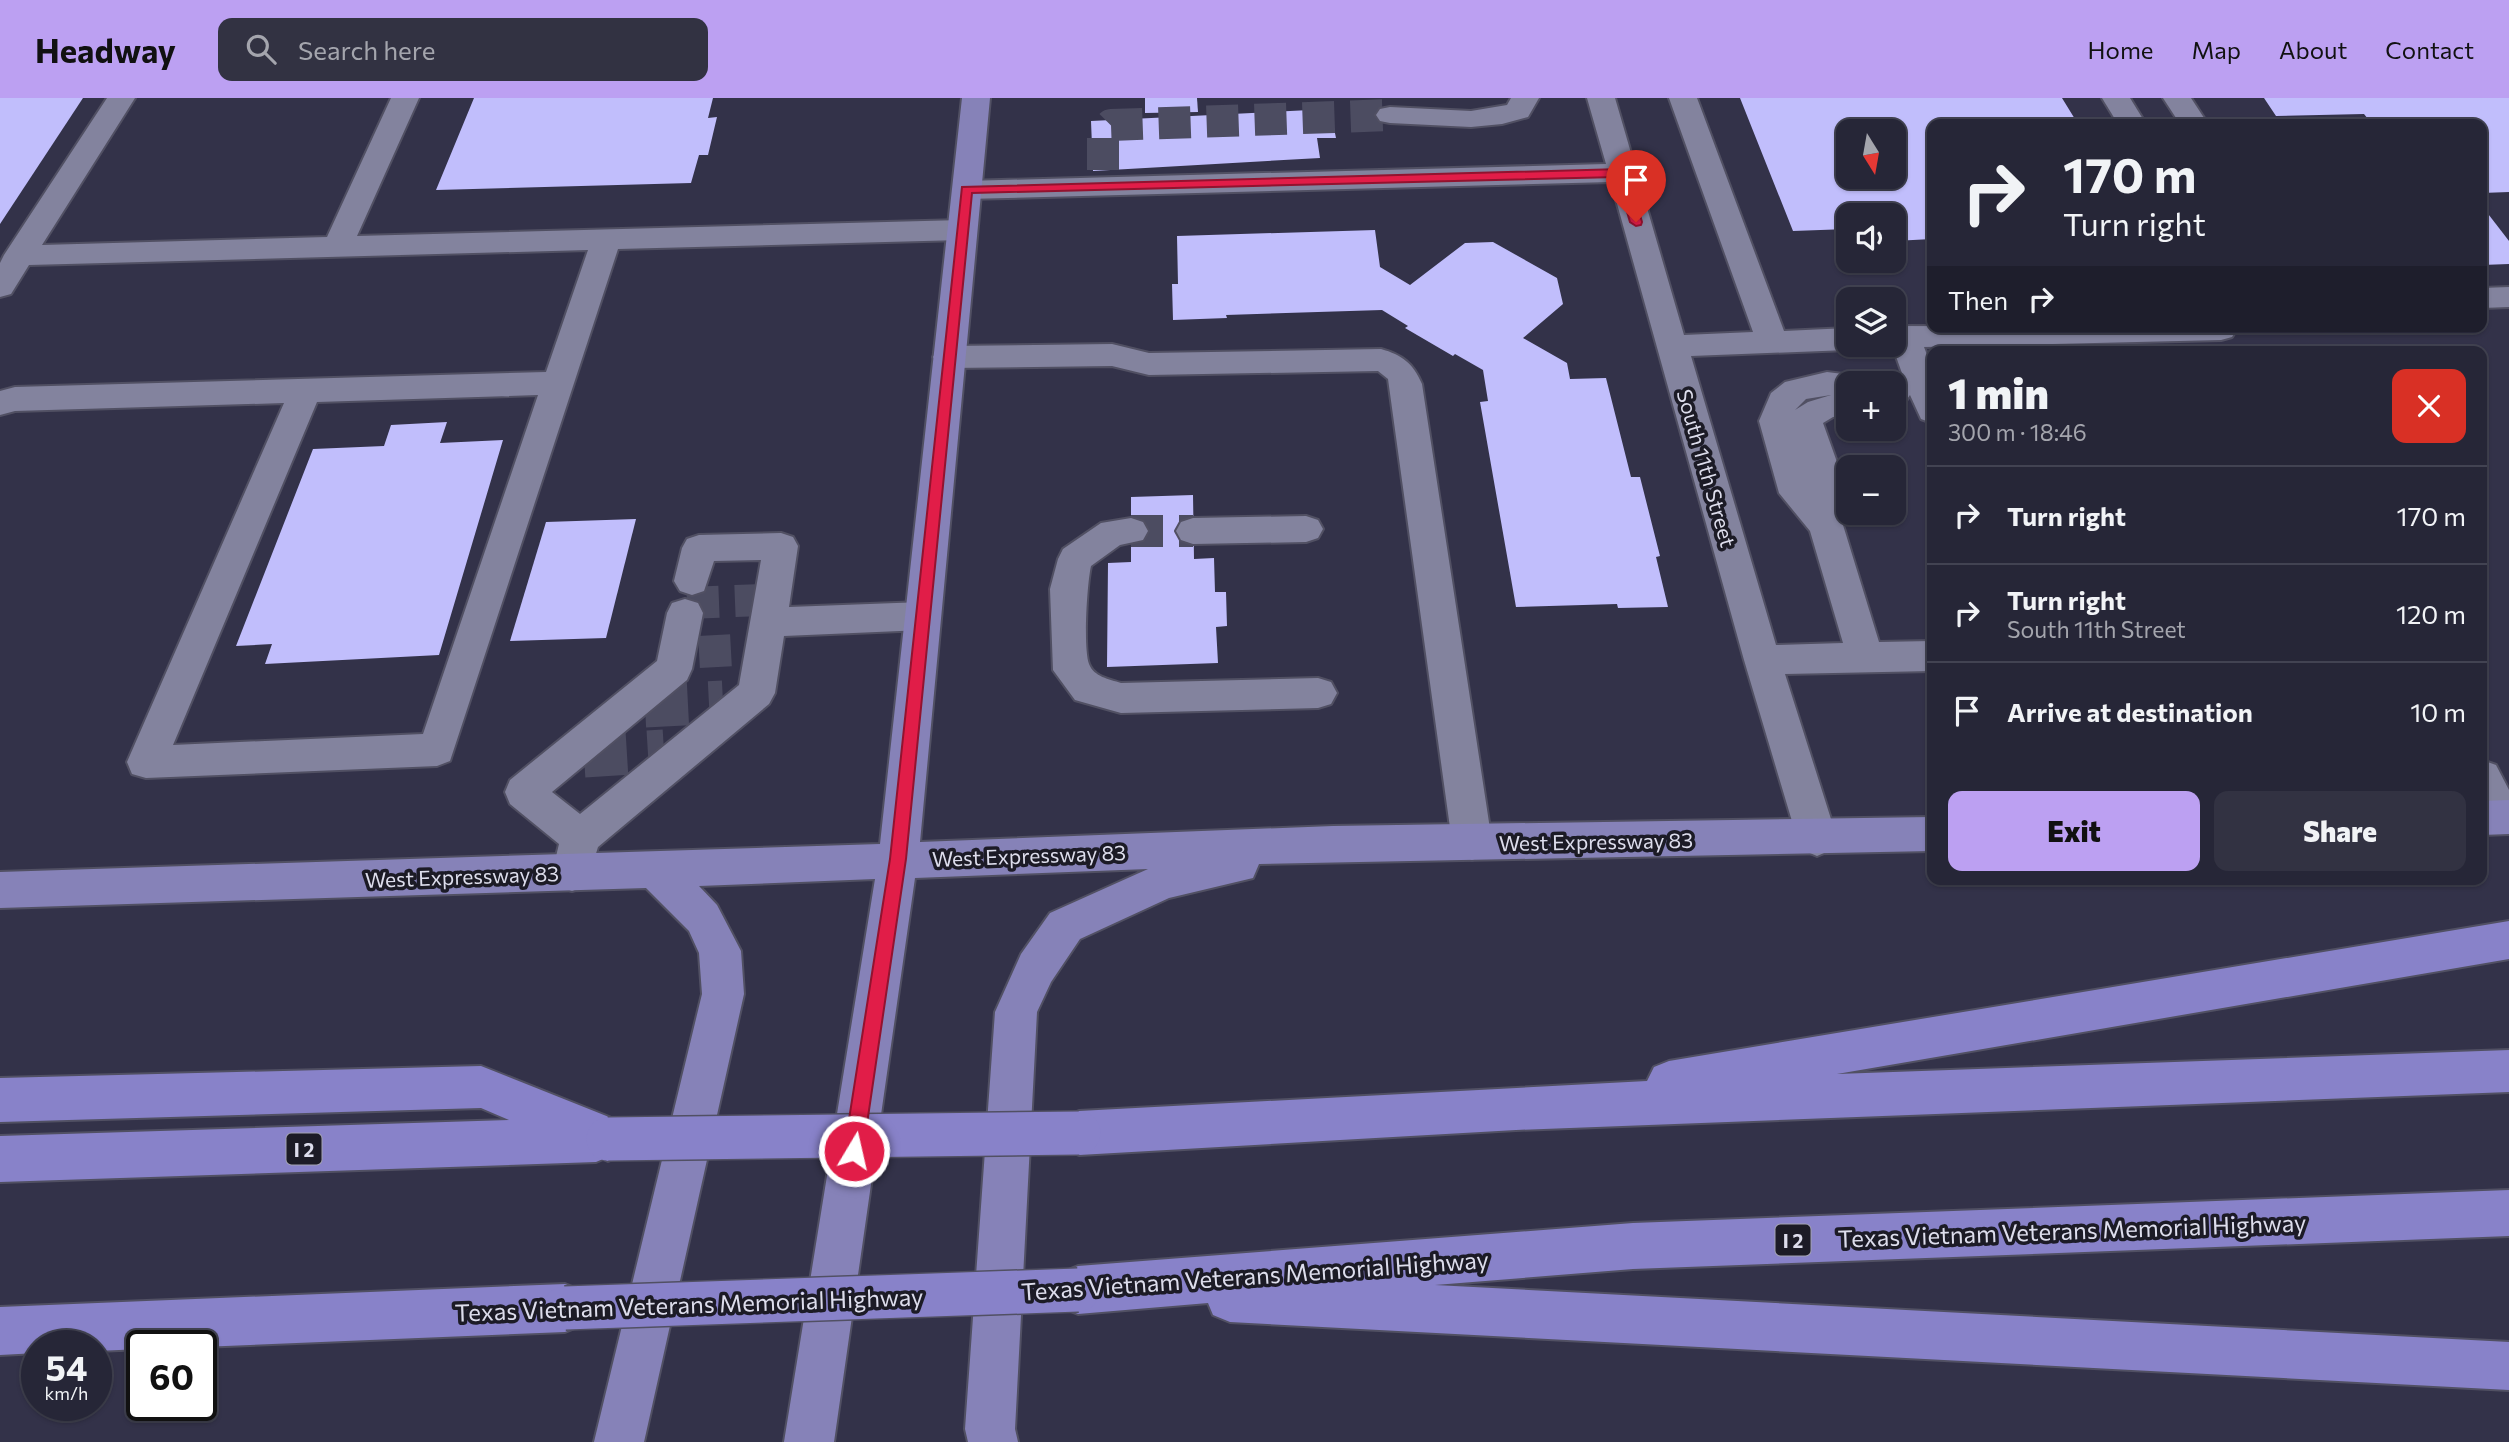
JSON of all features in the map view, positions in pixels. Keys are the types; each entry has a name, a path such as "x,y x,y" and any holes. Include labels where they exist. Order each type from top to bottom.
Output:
{"highway":[{"path":"1516,1108 2509,940"},
{"name":"I 2","path":"0,1159 608,1139 1079,1133 1516,1108 2509,1071"},
{"path":"0,1100 481,1087 608,1139"},
{"name":"Texas Vietnam Veterans Memorial Highway","path":"0,1331 1077,1290 1633,1246 2509,1213"},
{"path":"1077,1290 2509,1366"}],"main road":[{"path":"809,1442 898,859 976,98"},
{"name":"West Expressway 83","path":"0,890 576,855 655,870 1333,844 1927,834"},
{"path":"993,1442 990,1429 1016,1012 1036,968 1065,926 1164,881 1333,844"},
{"path":"620,1442 723,994 720,951 703,918 655,870"}],"street":[{"path":"0,287 121,98"},
{"path":"337,247 405,98"},
{"path":"1390,115 1419,114 1445,119 1499,118 1518,111 1525,98"},
{"name":"South 11th Street","path":"1601,98 1762,660 1817,838"},
{"path":"1683,98 1773,343"},
{"path":"2116,98 2129,119"},
{"path":"2177,98 2191,119"},
{"path":"966,190 1103,178 1622,173"},
{"path":"19,255 962,230"},
{"path":"306,390 146,762 437,750 606,239"},
{"path":"2487,298 2509,297"},
{"path":"1906,337 2226,336"},
{"path":"1672,346 1836,340"},
{"path":"949,357 1112,355 1149,364 1381,360 1395,365 1403,374 1406,384 1472,842"},
{"path":"1902,357 1908,392"},
{"path":"0,403 15,399 558,383"},
{"path":"1826,525 1796,492 1775,421 1782,401 1796,390 1836,383"},
{"path":"1836,405 1814,412 1805,421 1830,490 1826,525 1865,657"},
{"path":"1193,531 1306,529"},
{"path":"1131,531 1113,532 1075,559 1068,589 1071,670 1088,689 1121,698 1318,693"},
{"path":"781,547 765,624 756,693 736,701 675,751 576,855 524,792 576,756 636,706 688,653 688,597 699,548 781,547"},
{"path":"765,624 923,616"},
{"path":"1762,660 1927,656"},
{"path":"2487,790 2498,818"}],"building":[{"path":"0,98 83,98 0,224"},
{"path":"474,98 713,98 708,118 717,117 708,155 699,155 691,183 436,190"},
{"path":"1145,98 1197,98 1198,112 1145,113"},
{"path":"1740,98 2062,98 2075,119 1927,119 1927,239 1906,240 1906,203 1836,203 1836,229 1793,231"},
{"path":"2264,98 2509,98 2509,192 2487,193 2487,119 2368,119 2364,114 2276,116"},
{"path":"1330,109 1336,138 1317,138 1320,158 1093,171 1091,121"},
{"path":"2487,212 2509,241 2509,264 2487,265"},
{"path":"1375,230 1380,267 1410,285 1465,243 1493,242 1557,278 1563,304 1523,338 1567,363 1570,379 1606,378 1631,477 1640,477 1660,556 1656,557 1668,607 1618,608 1617,604 1516,607 1480,402 1488,401 1483,370 1405,328 1408,326 1382,310 1226,315 1227,318 1173,320 1172,284 1178,284 1177,236"},
{"path":"447,422 440,443 503,440 439,655 265,664 272,644 236,646 313,449 384,446 391,425"},
{"path":"1193,495 1194,559 1214,558 1215,592 1226,592 1227,626 1216,627 1218,663 1107,667 1108,563 1131,562 1131,497"},
{"path":"636,519 606,638 510,641 546,522"}],"tunnel":[{"path":"1103,170 1103,133 1111,125 1390,115"},
{"path":"1131,531 1193,531"},
{"path":"687,603 763,600"},
{"path":"699,652 754,649"},
{"path":"645,706 723,702"},
{"path":"584,756 664,751"}],"route":[{"path":"854,1151 898,859 966,190 1622,173 1636,222"}]}
